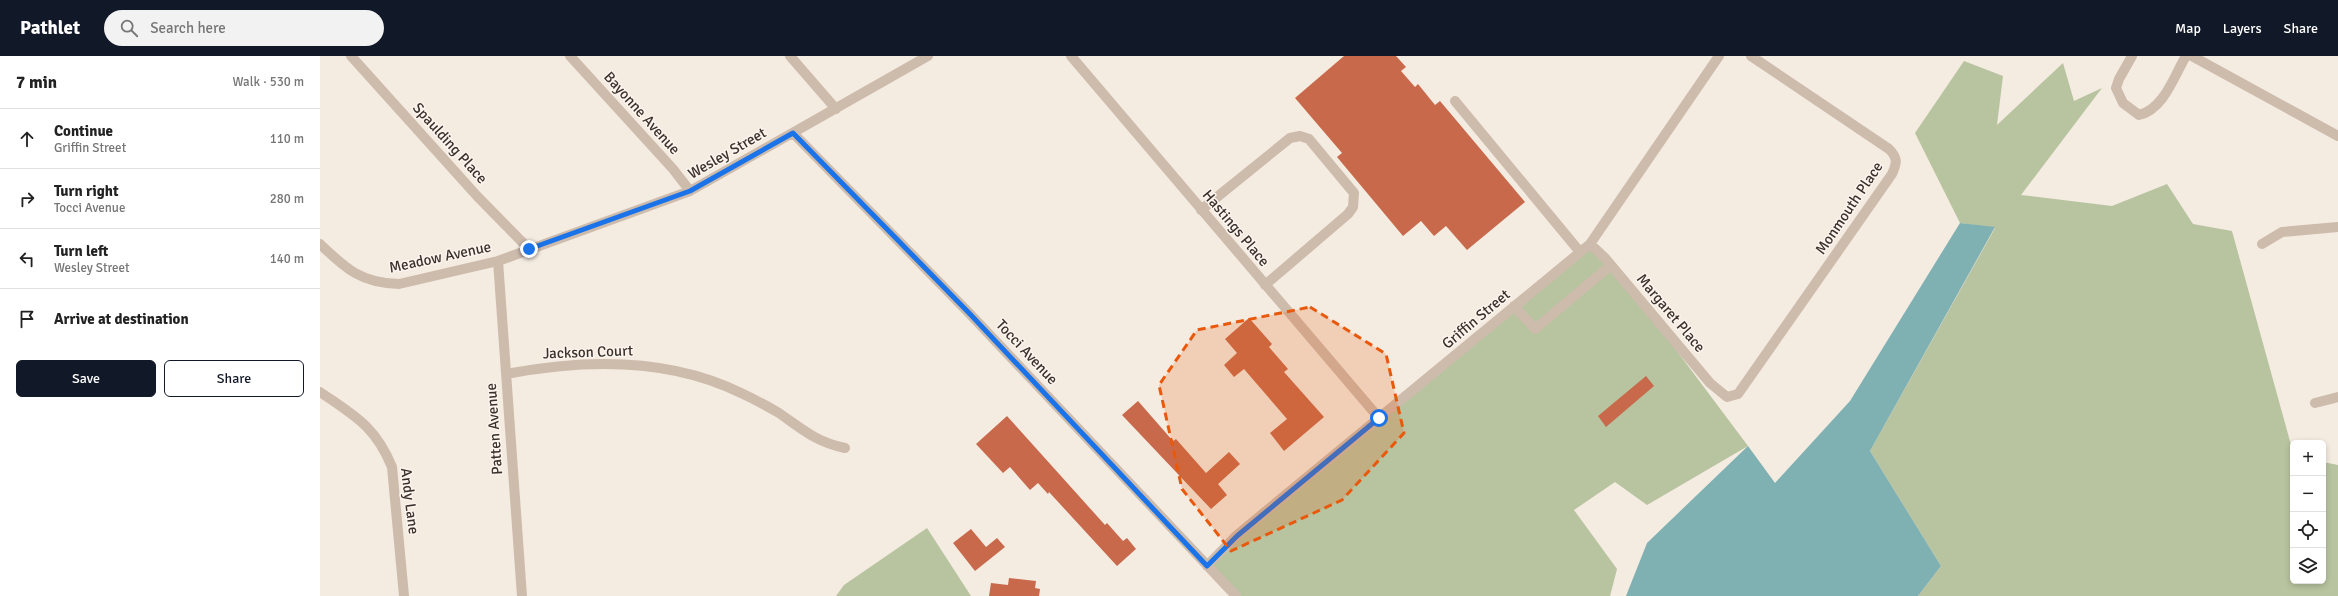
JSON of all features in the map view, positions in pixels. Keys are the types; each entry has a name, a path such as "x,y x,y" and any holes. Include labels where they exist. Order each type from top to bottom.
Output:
{"street":[{"name":"Spaulding Place","path":"351,56 477,196 529,249"},
{"name":"Bayonne Avenue","path":"570,56 668,164 690,191"},
{"path":"790,56 836,109"},
{"name":"Wesley Street","path":"529,249 690,191 928,56"},
{"name":"Hastings Place","path":"1071,56 1379,418"},
{"name":"Griffin Street","path":"1207,566 1237,536 1590,244 1720,56"},
{"name":"Monmouth Place","path":"1731,397 1742,389 1892,174 1897,163 1895,155 1889,149 1751,56"},
{"path":"2132,56 2119,79 2116,88 2123,104 2139,115 2148,113 2154,108 2186,56"},
{"path":"2192,56 2338,136"},
{"path":"1455,101 1580,252"},
{"name":"Tocci Avenue","path":"793,133 970,314 1236,596"},
{"path":"1201,210 1290,138 1300,136 1309,139 1354,193 1353,207 1348,214 1265,285"},
{"path":"2262,244 2282,232 2338,227"},
{"name":"Meadow Avenue","path":"320,244 343,266 357,276 384,284 399,284 498,261 529,249"},
{"name":"Margaret Place","path":"1590,244 1611,265 1710,383 1720,393 1731,397"},
{"name":"Patten Avenue","path":"498,261 522,596"},
{"path":"1514,306 1535,329 1611,265"},
{"name":"Jackson Court","path":"506,374 534,369 607,364 640,364 673,370 702,378 740,392 778,412 819,441 845,448"},
{"name":"Andy Lane","path":"320,392 367,426 379,440 392,467 400,538 404,596"},
{"path":"2315,403 2338,397"}],"highlighted area":[{"path":"1310,307 1386,354 1404,433 1342,500 1231,551 1182,489 1159,385 1197,330"}],"green space":[{"path":"1964,61 2003,76 1997,125 2063,63 2074,101 2102,88 2021,195 2112,206 2167,184 2193,224 2232,231 2290,441 2290,584 2326,584 2326,463 2338,465 2338,596 1918,596 1941,566 1870,451 1995,228 1960,223 1915,133"},
{"path":"1596,243 1748,446 1647,505 1615,482 1574,510 1617,569 1610,596 1241,596 1209,561"},
{"path":"927,528 971,596 836,596 844,585"}],"water":[{"path":"1960,223 1995,227 1870,451 1941,566 1918,596 1626,596 1647,543 1748,446 1775,483 1850,401"}],"building":[{"path":"1344,56 1396,56 1406,67 1401,71 1415,87 1418,84 1435,105 1440,101 1525,202 1467,250 1446,226 1434,236 1421,221 1403,236 1337,157 1342,153 1295,98"},
{"path":"1249,318 1272,344 1269,347 1288,369 1284,372 1324,417 1284,451 1270,433 1287,419 1244,369 1234,377 1224,365 1237,353 1225,339"},
{"path":"1646,376 1654,386 1606,427 1598,416"},
{"path":"1138,401 1173,441 1176,439 1206,473 1229,452 1240,464 1218,484 1227,495 1211,509 1122,415"},
{"path":"1007,416 1105,525 1107,523 1123,541 1127,538 1136,549 1117,566 1049,492 1048,494 1038,483 1030,490 1010,467 1003,473 976,444"},
{"path":"971,529 986,547 997,538 1005,547 975,571 953,543"},
{"path":"1009,578 1036,581 1035,588 1040,589 1039,596 989,596 991,583 1008,585"}],"route":[{"path":"529,249 621,215 656,205 690,191 793,133 970,314 1207,566 1237,536 1357,438 1379,418"}]}
